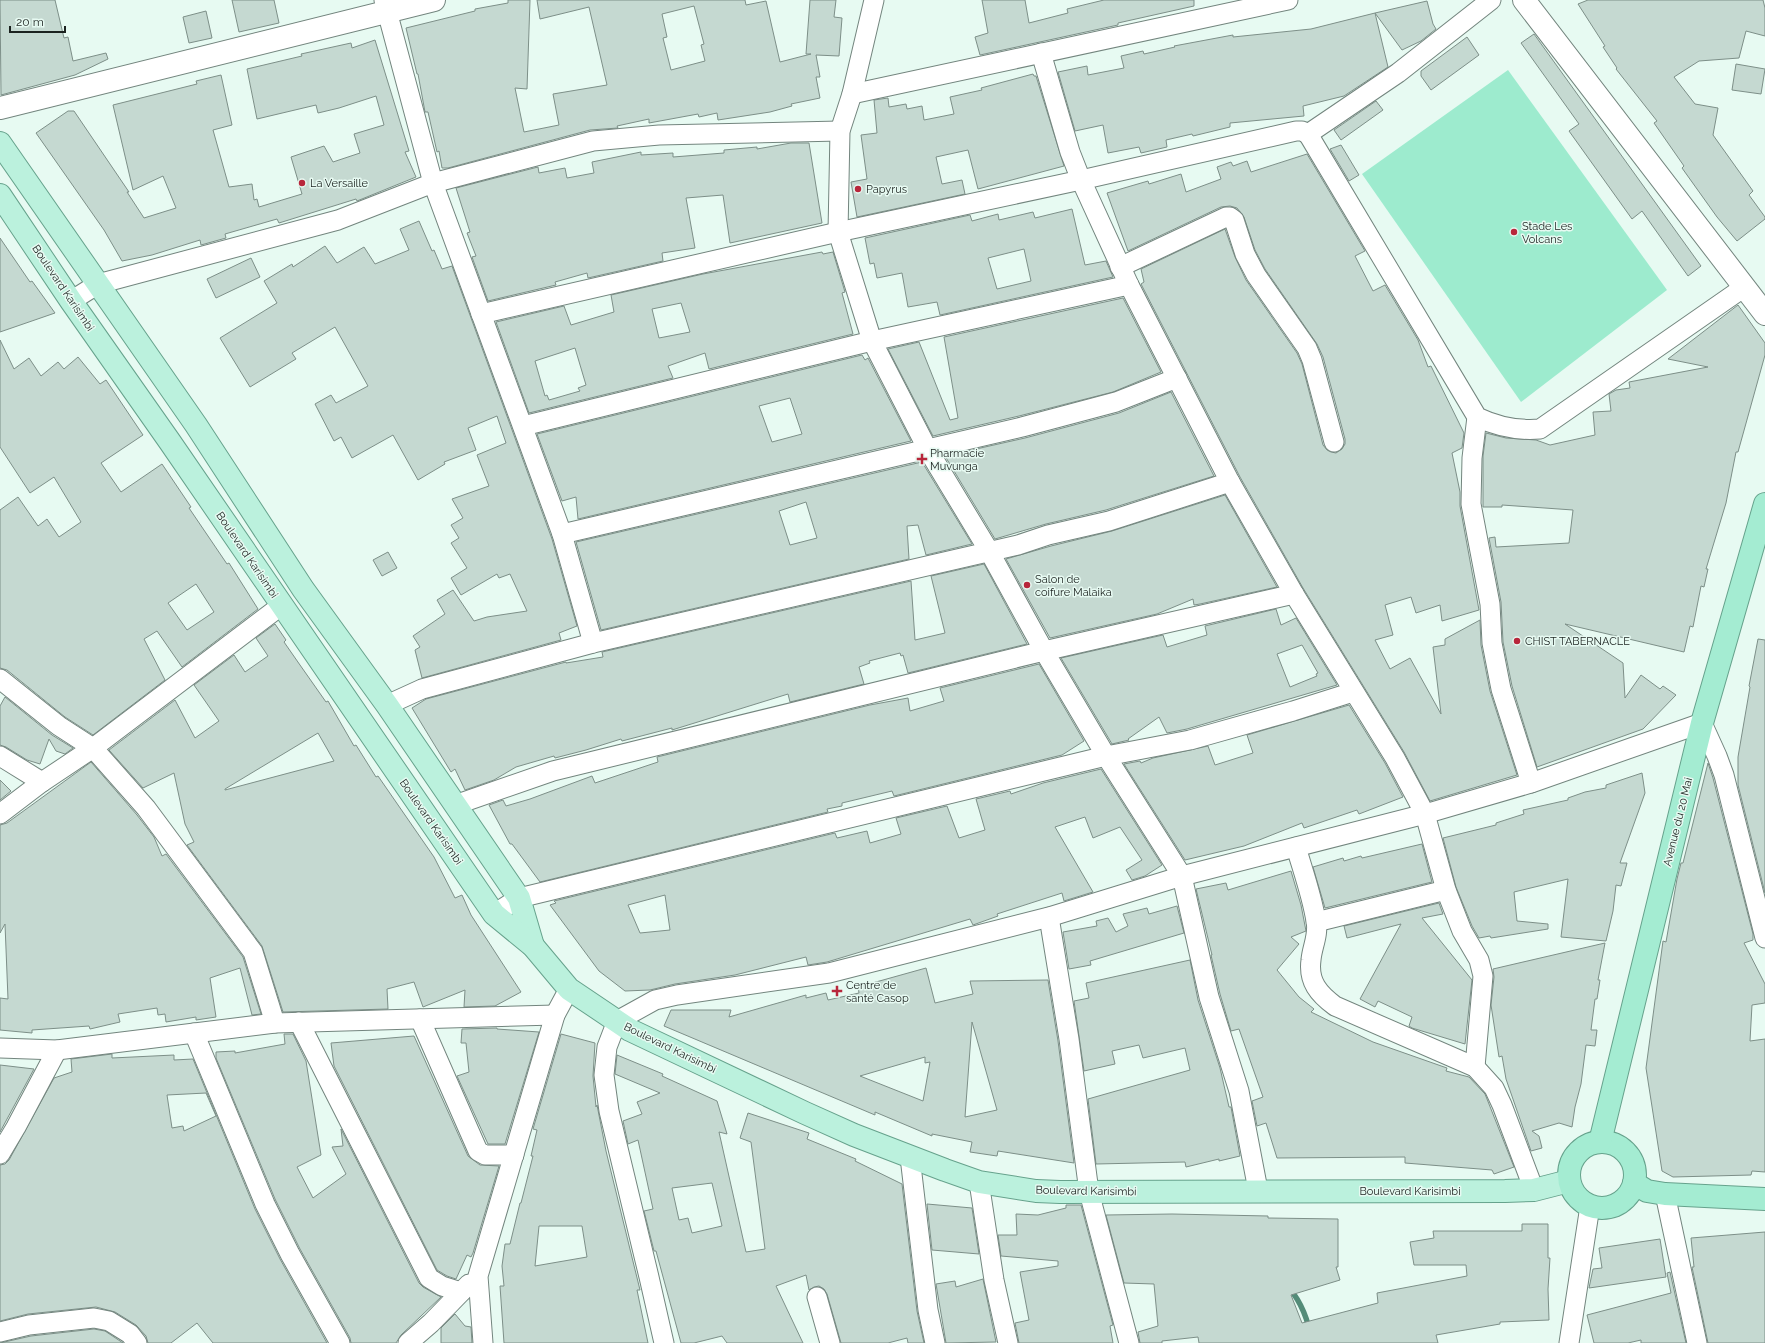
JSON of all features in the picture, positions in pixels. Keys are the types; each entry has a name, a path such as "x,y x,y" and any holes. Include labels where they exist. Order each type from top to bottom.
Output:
{"highway":[{"name":"Avenue du 20 Mai","path":"1600,1142 1702,723 1765,504"},
{"path":"1600,1142 1609,1142 1617,1146 1630,1158 1634,1166 1634,1183 1629,1194 1622,1202 1612,1207 1601,1208 1590,1206 1582,1202 1576,1196 1569,1181 1569,1169 1573,1159 1580,1150 1584,1147 1600,1142"},
{"path":"1634,1183 1647,1190 1665,1194 1765,1199"}],"main road":[{"path":"0,143 196,425 303,589 387,705 519,898 533,946"},
{"name":"Boulevard Karisimbi","path":"0,195 71,301 170,442 494,914 533,946 569,989 630,1030 805,1113 910,1157 979,1182 1036,1191 1089,1192 1258,1190 1534,1190 1569,1181"},
{"path":"170,442 196,425"}],"street":[{"path":"0,108 385,6 434,0"},
{"path":"874,0 852,94 840,131 838,232 872,341 928,450 989,551 1044,652 1106,756 1182,876 1209,997 1239,1091 1258,1190"},
{"path":"852,94 1288,0"},
{"path":"1308,134 1398,73 1491,0"},
{"path":"1524,0 1743,288 1765,314"},
{"path":"385,6 433,184 524,426 562,534 594,643"},
{"path":"1042,53 1070,152 1081,180 1129,285 1230,482 1294,594 1395,758 1425,814 1446,890 1462,931 1479,960 1483,976 1475,1067"},
{"path":"71,301 98,284 338,220 433,184 593,142 619,138 659,135 840,131"},
{"path":"481,314 838,232 1081,180 1296,131 1302,131 1308,134 1477,417 1493,424 1525,430 1540,429 1743,288"},
{"path":"1120,267 1226,217 1234,220 1245,254 1256,275 1307,348 1312,360 1334,442"},
{"path":"524,426 872,341 1129,285"},
{"path":"562,534 928,450 1116,402 1176,378"},
{"path":"1477,417 1472,458 1472,504 1490,604 1492,643 1501,689 1531,783"},
{"path":"387,705 422,689 594,643 989,551 1109,521 1230,482"},
{"path":"455,805 553,771 1044,652 1294,594"},
{"path":"0,814 42,782 93,748 282,605"},
{"path":"0,679 59,726 93,748 146,808 253,952 275,1023"},
{"path":"494,914 519,898 1106,756 1190,740 1293,712 1353,692"},
{"path":"664,1343 609,1111 604,1075 607,1047 617,1021 655,1000 677,995 829,973 1050,917 1182,876 1425,814 1531,783 1702,723 1724,775 1765,938"},
{"path":"0,756 42,782"},
{"path":"1296,846 1316,922 1316,937 1311,960 1312,976 1315,988 1322,997 1335,1006 1475,1067 1494,1088 1502,1105 1534,1190"},
{"path":"1316,922 1446,890"},
{"path":"1050,917 1070,1047 1089,1192 1129,1343"},
{"path":"483,1343 478,1276 555,1015 569,989"},
{"path":"0,1048 57,1050 275,1023 555,1015"},
{"path":"420,1019 478,1151 485,1155 514,1154"},
{"path":"299,1022 429,1278 442,1286 461,1292"},
{"path":"194,1033 265,1204 290,1254 340,1343"},
{"path":"0,1154 16,1128 57,1050"},
{"path":"910,1157 928,1310 935,1343"},
{"path":"979,1182 994,1280 1008,1343"},
{"path":"1665,1194 1697,1343"},
{"path":"1569,1343 1590,1206"},
{"path":"408,1343 431,1323 478,1276"},
{"path":"817,1297 830,1343"},
{"path":"0,1332 29,1325 94,1318 109,1321 130,1334 137,1343"}],"green space":[{"name":"Stade Les Volcans","path":"1508,70 1667,290 1521,402 1362,174"}],"building":[{"path":"0,0 55,0 64,38 68,37 73,61 106,53 108,59 75,75 1,95"},
{"path":"232,0 274,0 279,23 239,32"},
{"path":"508,0 530,0 527,89 515,88 524,132 559,125 553,94 607,85 589,7 540,19 537,0 745,0 746,5 766,1 780,62 811,54 806,54 810,0 836,0 834,17 842,18 839,56 816,55 820,77 816,77 820,98 791,104 792,106 770,112 718,120 717,113 699,117 698,114 649,123 649,119 617,126 618,128 590,130 448,168 442,168 439,151 437,152 428,112 425,112 418,74 406,28 475,11 475,9 508,3","holes":["694,6 704,44 701,45 705,61 671,70 663,38 667,37 662,14"]},
{"path":"982,0 1025,0 1029,23 1068,13 1067,9 1104,0 1194,0 1194,6 1118,23 1118,25 980,55 975,37 988,33"},
{"path":"1588,0 1763,0 1765,8 1765,36 1746,31 1739,58 1699,61 1674,77 1695,104 1718,108 1713,135 1753,191 1749,195 1765,217 1765,219 1737,241 1717,217 1682,168 1684,166 1654,123 1657,121 1616,69 1617,68 1603,47 1605,46 1578,4"},
{"path":"1427,1 1433,24 1436,29 1421,41 1402,50 1375,13"},
{"path":"206,11 212,38 189,43 183,17"},
{"path":"1375,13 1388,67 1344,96 1303,106 1304,116 1230,123 1230,127 1193,136 1192,134 1166,140 1167,147 1141,153 1139,147 1108,153 1103,125 1075,131 1058,72 1087,66 1088,75 1124,68 1121,56 1143,51 1144,54 1175,47 1174,46 1233,35 1233,37 1311,29"},
{"path":"1534,34 1701,266 1688,276 1642,211 1632,219 1569,131 1579,124 1521,43"},
{"path":"1467,37 1479,55 1431,90 1421,76 1421,71"},
{"path":"375,40 409,151 405,152 416,177 357,201 356,199 279,223 277,219 225,234 226,238 201,245 200,240 152,255 122,261 104,230 36,133 68,111 74,111 129,192 127,192 144,218 176,208 163,176 133,190 113,105 197,84 196,81 221,75 232,125 213,130 229,187 252,184 254,200 257,199 259,207 302,194 291,157 324,146 333,162 360,153 354,134 384,125 376,96 318,113 316,105 257,119 247,69 302,56 301,54 351,43 352,48"},
{"path":"1736,64 1765,69 1761,94 1732,90"},
{"path":"1033,74 1036,76 1064,166 978,189 968,150 936,157 942,184 962,180 965,194 857,217 851,182 867,179 861,135 877,133 874,100 888,98 889,107 906,104 907,109 922,106 924,120 954,114 950,97 982,90 981,88"},
{"path":"1376,101 1383,110 1341,140 1334,130"},
{"path":"791,143 809,143 822,223 730,243 723,195 686,198 695,248 662,253 663,261 588,278 587,273 555,282 556,285 488,301 472,257 476,256 467,233 470,232 456,188 538,167 539,173 565,168 567,178 594,173 592,162 641,152 641,155 673,153 673,157 724,153 724,150 757,147 757,149"},
{"path":"1341,145 1359,175 1349,181 1330,149"},
{"path":"1307,154 1365,251 1355,256 1373,291 1385,285 1418,340 1428,367 1431,366 1464,433 1462,448 1452,453 1460,492 1460,506 1479,610 1442,621 1440,605 1416,613 1411,597 1385,605 1393,635 1375,640 1390,669 1410,658 1441,714 1433,647 1445,645 1445,639 1480,620 1481,645 1490,691 1517,775 1430,801 1404,752 1303,588 1240,477 1141,284 1144,282 1141,269 1225,229 1235,257 1246,280 1297,353 1302,364 1323,445 1327,450 1336,453 1342,449 1345,444 1345,439 1323,357 1317,344 1265,269 1255,250 1244,217 1237,208 1230,206 1221,207 1128,251 1107,193 1148,181 1149,184 1181,174 1186,192 1221,179 1217,167 1231,162 1233,166 1247,161 1251,172"},
{"path":"1072,209 1085,265 1106,261 1113,277 940,315 937,302 908,307 902,273 877,278 874,263 870,264 865,238 970,215 972,221 998,214 999,220 1033,212 1035,218","holes":["1024,249 1031,281 997,289 988,258"]},
{"path":"419,221 432,251 434,250 442,269 452,266 552,539 577,626 559,633 561,640 422,678 415,650 420,647 413,636 445,614 437,600 453,590 474,621 487,617 527,611 510,574 499,578 497,574 461,595 451,578 467,568 451,543 459,538 451,525 463,518 452,499 489,486 477,455 506,443 497,416 468,428 476,450 444,462 445,464 418,480 393,435 352,458 341,437 334,441 315,404 331,395 336,403 368,386 335,327 292,353 296,359 250,387 220,338 277,303 264,281 292,264 293,267 325,246 337,263 364,247 375,264 409,250 400,229"},
{"path":"0,238 30,282 32,281 55,313 0,332"},
{"path":"822,252 823,254 833,252 845,292 842,293 853,334 709,369 705,353 668,366 673,378 529,413 496,322 564,306 571,325 614,312 611,295 703,274","holes":["681,303 690,332 659,338 652,309","575,348 586,385 578,388 580,391 549,400 547,395 545,396 535,361"]},
{"path":"251,258 260,277 216,298 207,279"},
{"path":"1123,298 1161,372 1113,392 933,436 888,349 919,342 950,420 958,418 944,337"},
{"path":"1738,305 1765,343 1765,355 1738,452 1736,452 1726,503 1706,569 1708,569 1704,587 1701,586 1693,627 1690,626 1684,652 1565,624 1623,663 1625,698 1641,675 1660,689 1663,686 1676,695 1643,729 1537,767 1512,686 1503,642 1501,602 1489,538 1495,537 1496,547 1569,543 1573,510 1502,505 1502,507 1483,507 1483,456 1486,433 1506,438 1536,440 1550,445 1595,435 1593,412 1611,411 1609,394 1616,390 1630,388 1629,382 1708,367 1668,359"},
{"path":"0,340 14,369 29,358 41,376 58,362 64,369 78,357 100,384 106,380 143,435 101,463 121,492 162,464 191,507 189,508 227,564 229,563 258,609 182,667 157,631 144,639 165,680 93,735 65,717 7,670 0,668 0,510 18,497 38,526 47,519 59,537 81,522 54,477 30,493 0,447","holes":["196,584 214,612 187,630 168,603"]},
{"path":"862,355 865,360 868,358 911,441 578,519 576,497 562,501 537,434","holes":["790,398 802,434 772,442 759,406"]},
{"path":"1171,392 1214,476 1106,510 1046,524 995,539 945,456 1025,438 1119,413"},
{"path":"922,462 972,544 926,555 918,525 907,526 909,559 601,630 576,542","holes":["806,502 817,538 790,545 779,511"]},
{"path":"1225,495 1277,587 1194,605 1193,599 1157,614 1050,638 1006,559 1112,531"},
{"path":"388,552 397,568 382,576 373,560"},
{"path":"984,564 1027,644 908,673 903,655 901,656 900,653 869,661 870,663 859,667 864,684 790,702 788,694 672,730 672,728 622,741 621,739 555,758 554,756 516,767 494,780 465,790 455,769 451,772 412,708 426,699 566,662 603,657 602,652 911,581 915,640 945,633 931,576"},
{"path":"1276,609 1281,625 1296,618 1337,685 1187,729 1167,733 1159,717 1128,739 1129,740 1112,744 1061,658 1163,635 1167,647 1207,635 1205,626","holes":["1302,645 1318,673 1316,674 1317,676 1290,687 1277,654"]},
{"path":"275,624 286,640 284,642 326,702 328,701 354,746 356,745 376,777 378,776 434,857 455,898 462,895 471,915 521,992 495,1006 464,1007 465,990 423,1007 414,982 387,989 388,1009 283,1012 262,946 187,845 194,842 185,824 174,773 143,788 109,750 175,700 195,738 219,721 194,685 234,655 245,672 268,656 256,638","holes":["318,733 334,761 225,790"]},
{"path":"1758,639 1765,640 1765,893 1738,785 1738,757"},
{"path":"1039,664 1084,741 1062,755 894,796 892,791 842,803 842,806 827,809 828,812 540,882 512,844 510,844 489,805 503,800 506,806 530,799 592,776 595,783 658,762 657,757 870,705 908,698 910,711 944,701 940,688"},
{"path":"5,697 52,735 73,748 65,754 56,751 49,739 40,764 27,760 0,745 0,706"},
{"path":"1349,705 1385,763 1403,797 1359,814 1357,810 1304,828 1302,823 1244,846 1185,860 1124,764 1140,761 1141,763 1153,758 1208,746 1215,765 1253,753 1247,735"},
{"path":"91,762 137,815 154,837 162,856 166,854 243,957 261,1014 252,1015 240,968 210,978 216,1017 196,1020 196,1017 166,1022 165,1014 158,1015 157,1008 118,1014 120,1022 90,1029 89,1026 32,1030 32,1033 0,1030 0,998 8,999 5,924 0,933 0,825 7,823"},
{"path":"1708,763 1753,934 1753,940 1744,943 1765,984 1765,1003 1752,1005 1750,1041 1765,1039 1765,1172 1752,1171 1751,1175 1673,1177 1662,1171 1646,1068 1663,941 1666,942 1677,879 1681,863 1683,863"},
{"path":"1101,769 1162,865 1145,876 1132,880 1126,870 1142,860 1120,827 1093,838 1085,817 1055,827 1093,892 1064,901 1062,893 997,914 998,916 973,925 970,919 827,962 808,965 806,957 735,975 675,984 650,990 625,991 599,971 550,905 556,903 554,901 835,833 837,838 867,831 870,843 901,834 896,818 947,806 959,838 985,830 976,799 1010,791 1011,794 1043,783","holes":["665,895 670,930 640,933 628,905"]},
{"path":"1642,773 1645,793 1620,863 1627,863 1621,886 1616,885 1613,911 1606,941 1561,937 1568,879 1514,892 1517,921 1548,924 1548,929 1491,938 1490,936 1479,938 1472,926 1456,887 1443,838 1496,825 1496,823 1524,814 1523,810 1568,800 1568,798 1585,792 1606,788 1606,785"},
{"path":"0,780 11,791 0,800"},
{"path":"1422,844 1432,882 1325,908 1313,867 1343,858 1344,861 1361,856 1362,858"},
{"path":"1291,871 1301,905 1306,931 1291,937 1299,944 1277,970 1299,997 1314,1009 1311,1012 1373,1042 1447,1068 1446,1071 1469,1077 1485,1094 1514,1167 1494,1174 1492,1170 1405,1163 1405,1157 1277,1158 1266,1123 1257,1126 1252,1101 1263,1097 1239,1029 1231,1031 1220,994 1196,889 1226,883 1228,890"},
{"path":"1439,903 1443,914 1422,918 1472,980 1465,1044 1412,1028 1409,1026 1412,1017 1378,1001 1375,1007 1360,999 1401,924 1347,938 1344,926"},
{"path":"1177,906 1184,933 1090,961 1091,965 1069,969 1063,932 1097,926 1096,921 1108,918 1116,932 1128,926 1123,914 1147,908 1149,914"},
{"path":"1605,943 1591,1030 1597,1030 1595,1046 1586,1045 1581,1084 1572,1127 1559,1123 1532,1131 1539,1136 1542,1148 1531,1151 1506,1079 1502,1056 1499,1057 1491,1005 1494,977 1493,969"},
{"path":"1190,960 1198,1000 1220,1068 1229,1107 1231,1107 1240,1156 1219,1161 1219,1159 1186,1167 1185,1162 1096,1164 1088,1099 1190,1070 1185,1048 1143,1058 1139,1045 1112,1051 1115,1064 1084,1071 1074,1001 1089,998 1086,983"},
{"path":"926,968 935,1003 973,994 970,981 1048,980 1058,1041 1074,1163 998,1151 997,1156 970,1152 972,1142 932,1134 932,1136 875,1112 875,1115 664,1026 671,1010 731,1010 729,1017 806,995 806,998 826,993 828,1000 859,993 858,987","holes":["972,1022 997,1110 965,1117","925,1057 925,1063 930,1062 923,1101 860,1076"]},
{"path":"497,1028 539,1032 505,1144 488,1144 457,1076 469,1072 466,1043 461,1043 462,1029"},
{"path":"284,1034 293,1034 306,1061 321,1155 297,1167 313,1198 346,1174 332,1147 343,1146 341,1129 419,1283 423,1287 441,1297 401,1335 396,1343 351,1343 350,1338 300,1249 275,1199 216,1058 216,1052 235,1051 235,1053 285,1044"},
{"path":"561,1034 595,1043 593,1076 596,1107 597,1105 606,1151 640,1290 637,1290 648,1343 504,1343 500,1286 504,1286 502,1266 505,1244 510,1244 533,1156 531,1156 537,1130 533,1129","holes":["539,1226 582,1226 587,1257 535,1266"]},
{"path":"414,1036 468,1156 480,1165 499,1166 473,1253 471,1257 467,1255 456,1279 437,1270 334,1066 331,1043"},
{"path":"112,1054 112,1058 174,1055 174,1060 193,1059 255,1209 280,1259 327,1343 213,1343 197,1323 171,1343 148,1343 146,1336 136,1325 115,1312 96,1307 28,1314 0,1321 0,1165 5,1164 9,1160 54,1078 72,1072 71,1059","holes":["206,1093 216,1116 184,1131 183,1126 172,1128 167,1095"]},
{"path":"617,1055 663,1074 662,1076 717,1101 727,1134 719,1132 746,1252 765,1249 751,1142 740,1138 748,1113 809,1133 807,1139 856,1159 855,1161 902,1184 917,1311 924,1343 908,1343 907,1338 888,1343 841,1343 827,1294 824,1289 819,1286 809,1290 806,1275 776,1286 803,1343 727,1343 722,1336 694,1343 681,1343 644,1211 653,1209 638,1140 628,1144 623,1121 642,1114 637,1102 660,1093 615,1074","holes":["712,1183 722,1226 692,1233 688,1218 679,1220 672,1188"]},
{"path":"0,1065 34,1069 0,1132"},
{"path":"927,1204 972,1208 979,1254 932,1250"},
{"path":"1066,1205 1081,1205 1113,1325 1110,1326 1113,1343 1019,1343 1015,1323 1029,1320 1020,1272 1058,1266 1058,1261 1001,1256 998,1235 1017,1235 1016,1214 1038,1215 1066,1208"},
{"path":"1172,1214 1338,1219 1338,1267 1336,1267 1340,1280 1291,1295 1302,1323 1378,1303 1377,1293 1467,1276 1466,1265 1414,1265 1410,1242 1434,1238 1433,1231 1522,1231 1522,1224 1548,1224 1548,1258 1550,1258 1548,1289 1549,1320 1500,1322 1500,1324 1436,1335 1438,1343 1199,1343 1198,1337 1162,1341 1162,1343 1140,1343 1138,1332 1158,1326 1154,1284 1124,1283 1106,1215"},
{"path":"1765,1232 1765,1343 1708,1343 1692,1267 1694,1267 1691,1238"},
{"path":"1660,1239 1666,1277 1589,1288 1593,1269 1602,1268 1599,1248"},
{"path":"1670,1272 1686,1343 1641,1343 1641,1340 1628,1343 1594,1343 1587,1315 1671,1293 1667,1273"},
{"path":"983,1279 996,1342 946,1343 936,1284 955,1281 956,1287"},
{"path":"455,1314 465,1326 471,1327 472,1343 441,1343 441,1328"},
{"path":"94,1329 105,1331 123,1343 0,1343 31,1336"}],"waterway":[{"path":"1289,1288 1305,1314 1312,1343"}],"place":[{"name":"La Versaille","path":"302,183"},
{"name":"Papyrus","path":"858,189"},
{"name":"Stade Les Volcans","path":"1514,232"},
{"name":"Pharmacie Muvunga","path":"922,459"},
{"name":"Salon de coifure Malaika","path":"1027,585"},
{"name":"CHIST TABERNACLE","path":"1517,641"},
{"name":"Centre de santé Casop","path":"837,991"}]}
